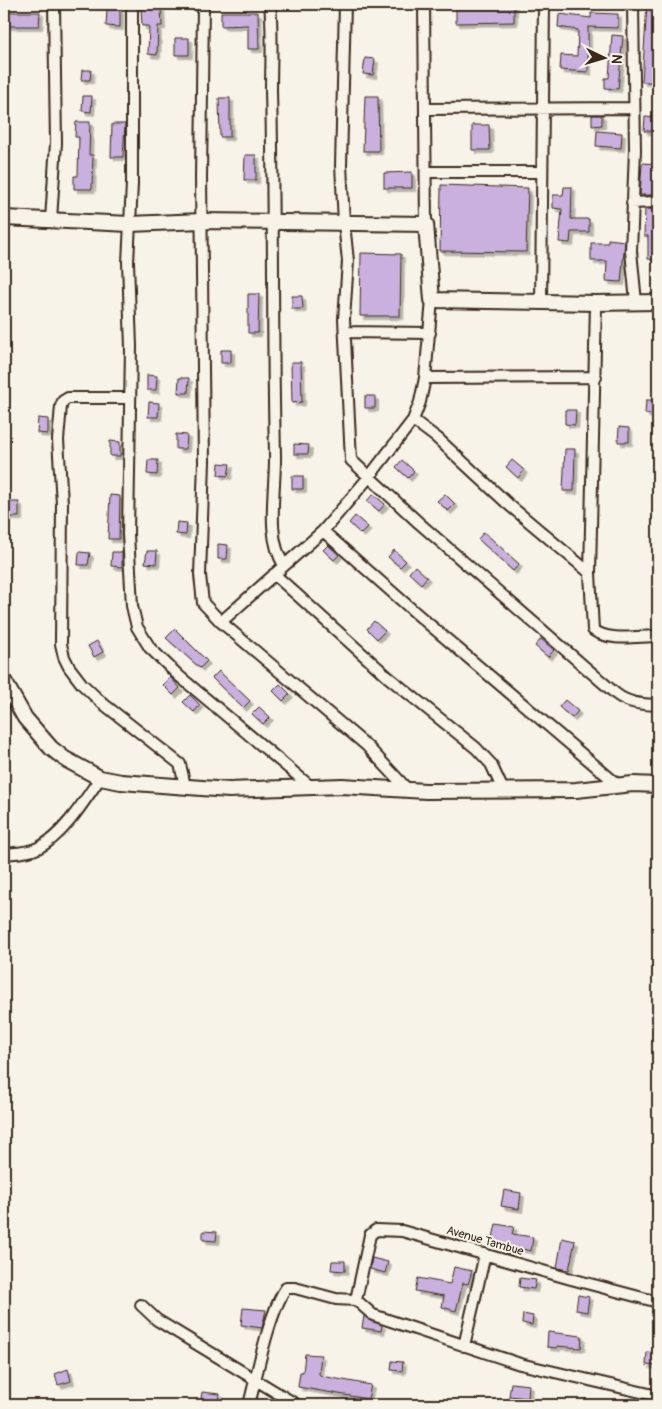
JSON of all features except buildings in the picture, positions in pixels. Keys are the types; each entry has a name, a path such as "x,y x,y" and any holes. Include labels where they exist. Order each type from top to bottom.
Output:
{"street":[{"path":"51,220 56,143 54,4"},
{"path":"132,4 128,262 130,298 129,573 137,627 150,648 179,676 310,786"},
{"path":"204,4 202,221 204,462 200,575 204,603 221,622 367,746 408,790"},
{"path":"270,4 273,49 271,88 275,222 272,347 275,495 273,529 276,549 284,565"},
{"path":"344,4 342,165 344,223 348,261 346,332 349,453 353,464 616,694 624,700 635,704 658,705"},
{"path":"221,622 323,531 369,478 413,420 420,402 425,378 432,300 426,224 424,4"},
{"path":"541,303 544,4"},
{"path":"633,4 635,150 631,251 636,302"},
{"path":"426,109 634,108"},
{"path":"426,172 542,172"},
{"path":"632,203 658,202"},
{"path":"4,218 130,224 202,221 426,224"},
{"path":"432,300 541,303 658,302"},
{"path":"596,303 596,377 590,573 593,630 601,635 658,636"},
{"path":"346,332 430,333"},
{"path":"425,378 596,377"},
{"path":"130,398 68,398 63,400 61,406 58,440 62,503 62,644 69,668 82,684 149,740 172,756 180,764 185,786"},
{"path":"413,420 437,438 508,504 590,573"},
{"path":"323,531 417,614 618,785"},
{"path":"274,574 388,677 476,748 491,764 503,790"},
{"path":"4,681 25,718 51,748 65,759 100,778 142,785 229,790 342,786 408,790 576,790 618,785 658,785"},
{"path":"4,854 38,849 75,814 100,778"},
{"name":"Avenue Tambue","path":"356,1300 370,1235 376,1230 402,1231 658,1302"},
{"path":"464,1346 485,1254"},
{"path":"248,1405 265,1342 281,1296 286,1288 296,1288 336,1299 356,1300 373,1314 520,1364 658,1396"},
{"path":"142,1305 157,1320 297,1405"}]}
